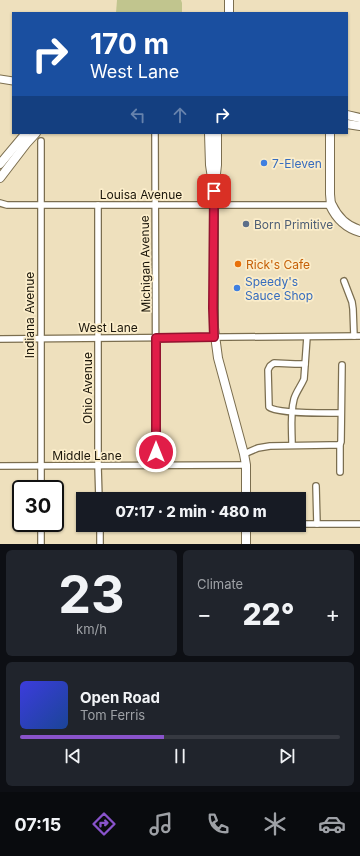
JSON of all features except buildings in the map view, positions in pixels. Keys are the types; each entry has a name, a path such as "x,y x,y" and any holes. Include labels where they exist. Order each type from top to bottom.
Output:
{"highway":[{"path":"331,205 339,219 350,227 360,231"}],"main road":[{"path":"228,12 229,0"},
{"path":"348,115 360,118"},
{"path":"348,124 360,126"},
{"path":"0,164 25,134"},
{"path":"0,178 35,134"},
{"path":"209,134 210,165 214,191"},
{"path":"217,134 217,165 214,191 214,337 244,454 246,465 246,492"},
{"path":"330,134 331,205"},
{"path":"246,532 246,544"}],"street":[{"path":"0,79 12,81"},
{"name":"Michigan Avenue","path":"155,134 156,466"},
{"name":"Indiana Avenue","path":"40,480 41,141"},
{"name":"Louisa Avenue","path":"0,203 7,205 331,205"},
{"name":"Ohio Avenue","path":"98,205 99,492"},
{"path":"344,281 352,302 357,336"},
{"path":"292,445 294,400 304,379 307,336"},
{"name":"West Lane","path":"0,339 357,336"},
{"path":"305,364 274,363 268,368 269,407 272,410 293,412 341,413"},
{"path":"340,472 342,365"},
{"path":"244,454 262,446 340,444"},
{"name":"Middle Lane","path":"0,466 246,465"},
{"path":"316,486 317,524"},
{"path":"306,524 360,524"},
{"path":"41,532 41,544"},
{"path":"100,532 100,544"}],"green space":[{"path":"117,0 181,0 182,3 182,12 116,12"}],"place":[{"name":"7-Eleven","path":"264,163"},
{"name":"Born Primitive","path":"246,224"},
{"name":"Rick's Cafe","path":"238,264"},
{"name":"Speedy's Sauce Shop","path":"237,288"}],"route":[{"path":"156,452 156,338 214,337 214,191"}]}
